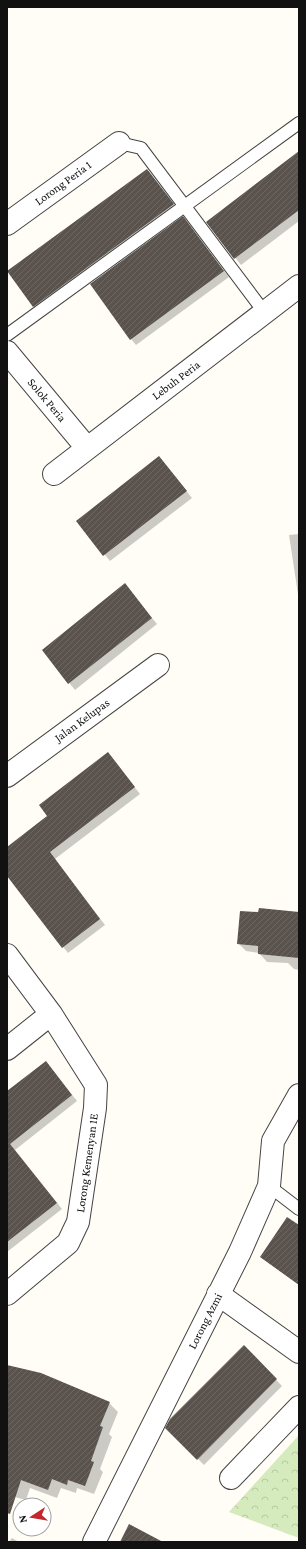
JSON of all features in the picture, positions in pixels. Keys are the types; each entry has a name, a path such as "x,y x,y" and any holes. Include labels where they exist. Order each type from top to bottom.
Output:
{"street":[{"name":"Lorong Peria 1","path":"7,224 119,142"},
{"name":"Lebuh Peria","path":"54,474 299,286"},
{"name":"Solok Peria","path":"7,352 87,448"},
{"name":"Jalan Kelupas","path":"7,776 158,665"},
{"name":"Lorong Kemenyan 1E","path":"7,955 51,1014 96,1085 95,1108 78,1222 68,1243 7,1294"},
{"path":"7,1049 51,1014"},
{"name":"Lorong Azmi","path":"94,1542 240,1252 269,1186 274,1141 299,1095"},
{"path":"218,1294 299,1352"},
{"path":"231,1478 299,1407"}],"lane":[{"path":"7,335 299,123"},
{"path":"119,142 141,148 265,313"},
{"path":"269,1186 299,1209"}],"green space":[{"path":"299,1435 299,1538 229,1512"}],"building":[{"path":"299,151 299,210 234,259 206,222"},
{"path":"147,169 174,204 33,307 7,271"},
{"path":"183,216 224,271 130,340 90,284"},
{"path":"159,456 187,491 103,556 76,521"},
{"path":"125,583 152,618 68,684 42,650"},
{"path":"108,752 135,787 50,852 100,919 62,948 7,876 7,847 47,816 39,805"},
{"path":"259,908 299,912 299,958 258,954 258,946 237,944 240,911 258,912"},
{"path":"46,1061 72,1095 10,1144 57,1203 7,1242 7,1091"},
{"path":"287,1217 299,1225 299,1285 260,1257"},
{"path":"244,1345 277,1379 197,1460 165,1428 170,1419"},
{"path":"7,1365 41,1373 110,1402 100,1426 103,1427 91,1461 94,1462 85,1486 68,1480 67,1485 52,1479 48,1490 21,1480 16,1497 12,1497 12,1508 10,1514 7,1513"},
{"path":"129,1524 163,1542 120,1542"}]}
